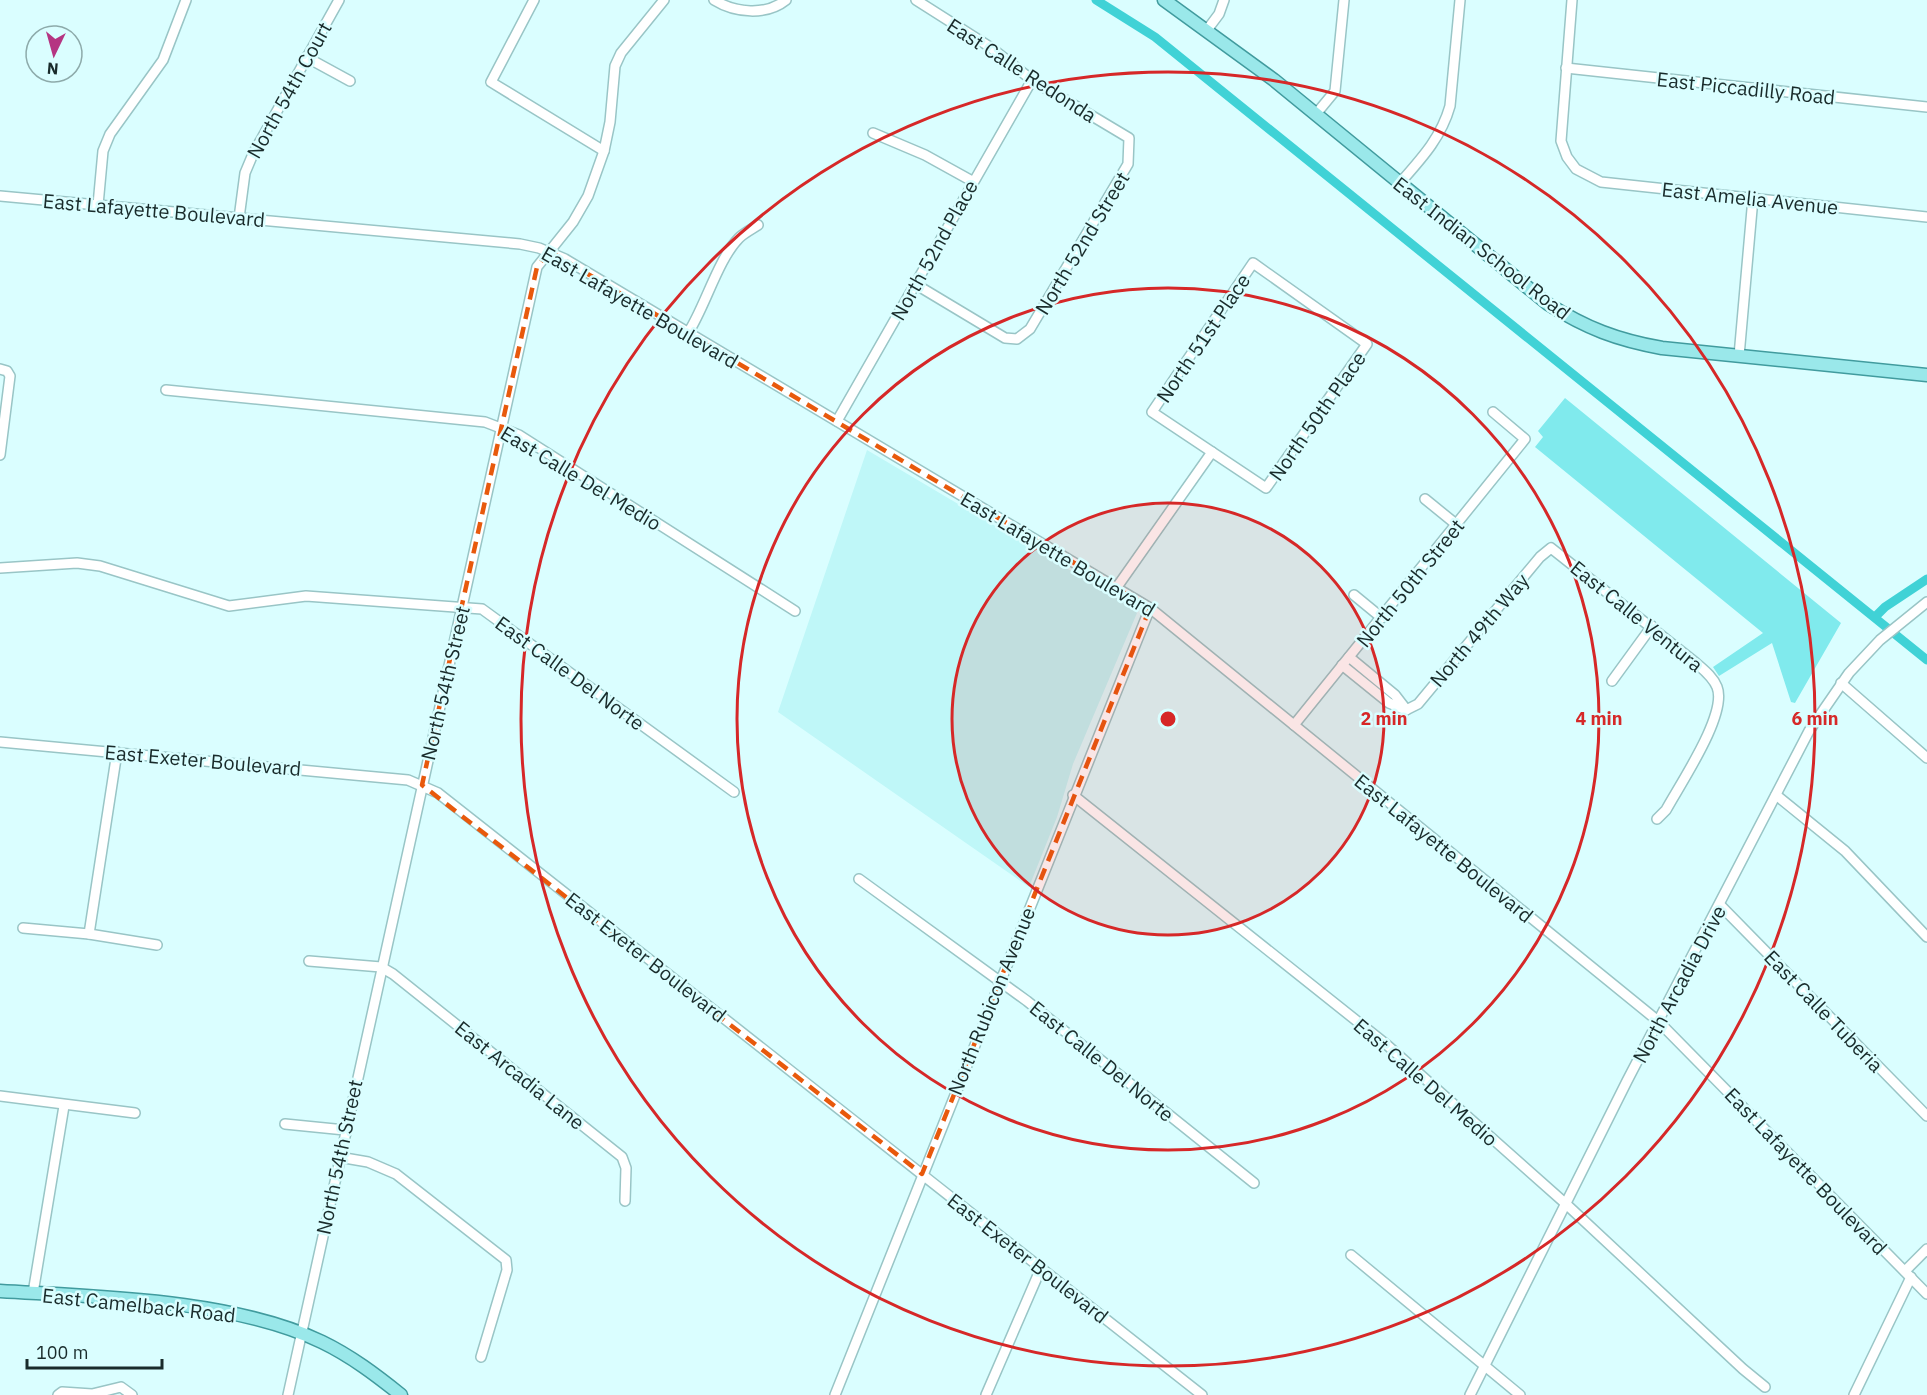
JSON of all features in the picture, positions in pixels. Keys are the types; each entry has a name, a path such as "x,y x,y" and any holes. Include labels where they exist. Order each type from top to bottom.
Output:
{"main road":[{"name":"East Indian School Road","path":"1164,0 1207,30 1316,114 1540,298 1589,328 1649,346 1927,375"},
{"name":"East Camelback Road","path":"0,1291 191,1306 249,1317 300,1333 362,1365 401,1395"}],"street":[{"path":"98,205 103,151 110,134 163,60 186,0"},
{"name":"North 54th Court","path":"239,218 244,173 339,0"},
{"path":"534,0 490,82 603,151"},
{"name":"North 54th Street","path":"288,1395 537,267 573,222 588,196 610,122 615,66 621,53 664,0"},
{"path":"714,0 724,7 754,11 778,6 786,0"},
{"name":"East Calle Redonda","path":"916,0 990,47 1032,80 1129,138"},
{"path":"1207,30 1219,14 1224,0"},
{"path":"1316,114 1335,91 1344,0"},
{"path":"1399,184 1432,145 1446,120 1450,106 1460,0"},
{"path":"1566,69 1572,0"},
{"path":"306,57 350,81"},
{"name":"East Piccadilly Road","path":"1566,69 1927,107"},
{"name":"East Amelia Avenue","path":"1566,69 1561,141 1567,157 1576,169 1601,182 1927,216"},
{"name":"North 52nd Place","path":"837,421 972,181 1032,80"},
{"path":"873,133 925,155 972,181"},
{"name":"North 52nd Street","path":"915,284 1005,338 1017,339 1030,329 1128,164 1129,138"},
{"name":"East Lafayette Boulevard","path":"0,196 520,244 549,251 1150,608 1658,1021 1927,1294"},
{"path":"1740,356 1753,198"},
{"path":"688,333 700,314 708,290 738,239 758,225"},
{"name":"North 50th Place","path":"1212,452 1266,488 1367,344 1253,263"},
{"name":"North 51st Place","path":"1212,452 1152,412 1253,263"},
{"path":"0,455 10,376 3,370"},
{"name":"East Calle Del Medio","path":"166,390 485,422 519,435 795,611"},
{"name":"North 50th Street","path":"1294,724 1525,439 1493,412"},
{"path":"1117,587 1212,452"},
{"path":"1425,499 1457,525"},
{"name":"East Calle Ventura","path":"1551,548 1652,626 1712,678 1718,689 1719,703 1713,723 1666,810 1657,819"},
{"name":"North 49th Way","path":"1346,661 1373,684 1389,703 1406,710 1418,704 1540,556 1551,548"},
{"name":"East Calle Del Norte","path":"0,568 77,563 100,566 229,606 306,596 482,609 734,792"},
{"path":"1354,595 1382,618"},
{"name":"North Arcadia Drive","path":"1470,1395 1658,1021 1809,731 1841,683 1884,637 1927,602"},
{"name":"North Rubicon Avenue","path":"835,1395 1073,795 1150,608"},
{"path":"1612,681 1652,626"},
{"path":"1841,683 1927,758"},
{"name":"East Exeter Boulevard","path":"0,742 408,780 422,785 447,801 1202,1395"},
{"path":"89,934 117,752"},
{"name":"East Calle Del Medio","path":"1073,795 1387,1045 1566,1204 1743,1369 1765,1386"},
{"path":"1776,795 1845,851 1927,937"},
{"name":"East Calle Del Norte","path":"859,879 1000,980 1254,1183"},
{"name":"East Calle Tuberia","path":"1720,905 1927,1116"},
{"path":"23,928 89,934 157,945"},
{"path":"309,961 381,967"},
{"name":"East Arcadia Lane","path":"381,967 622,1157 626,1168 625,1201"},
{"path":"0,1096 53,1101 64,1106 135,1113"},
{"path":"33,1293 64,1106"},
{"path":"285,1124 345,1130"},
{"path":"339,1157 368,1162 396,1174 508,1263 481,1357"},
{"path":"1854,1395 1908,1274 1927,1249"},
{"path":"1351,1255 1520,1395"},
{"path":"986,1395 1041,1268"},
{"path":"58,1395 62,1392 92,1394 121,1387 132,1395"}],"highlighted area":[{"path":"549,251 1150,608 922,1174 422,785 537,267"}],"shaded area":[{"path":"1565,398 1841,623 1795,703 1791,702 1772,643 1719,676 1713,667 1763,633 1535,447 1543,437 1538,431"},
{"path":"867,450 1132,607 1137,613 1073,764 1057,817 1029,887 778,712"}],"waterway":[{"path":"1096,0 1155,37 1927,660"},
{"path":"1875,617 1885,607 1927,579"}]}
